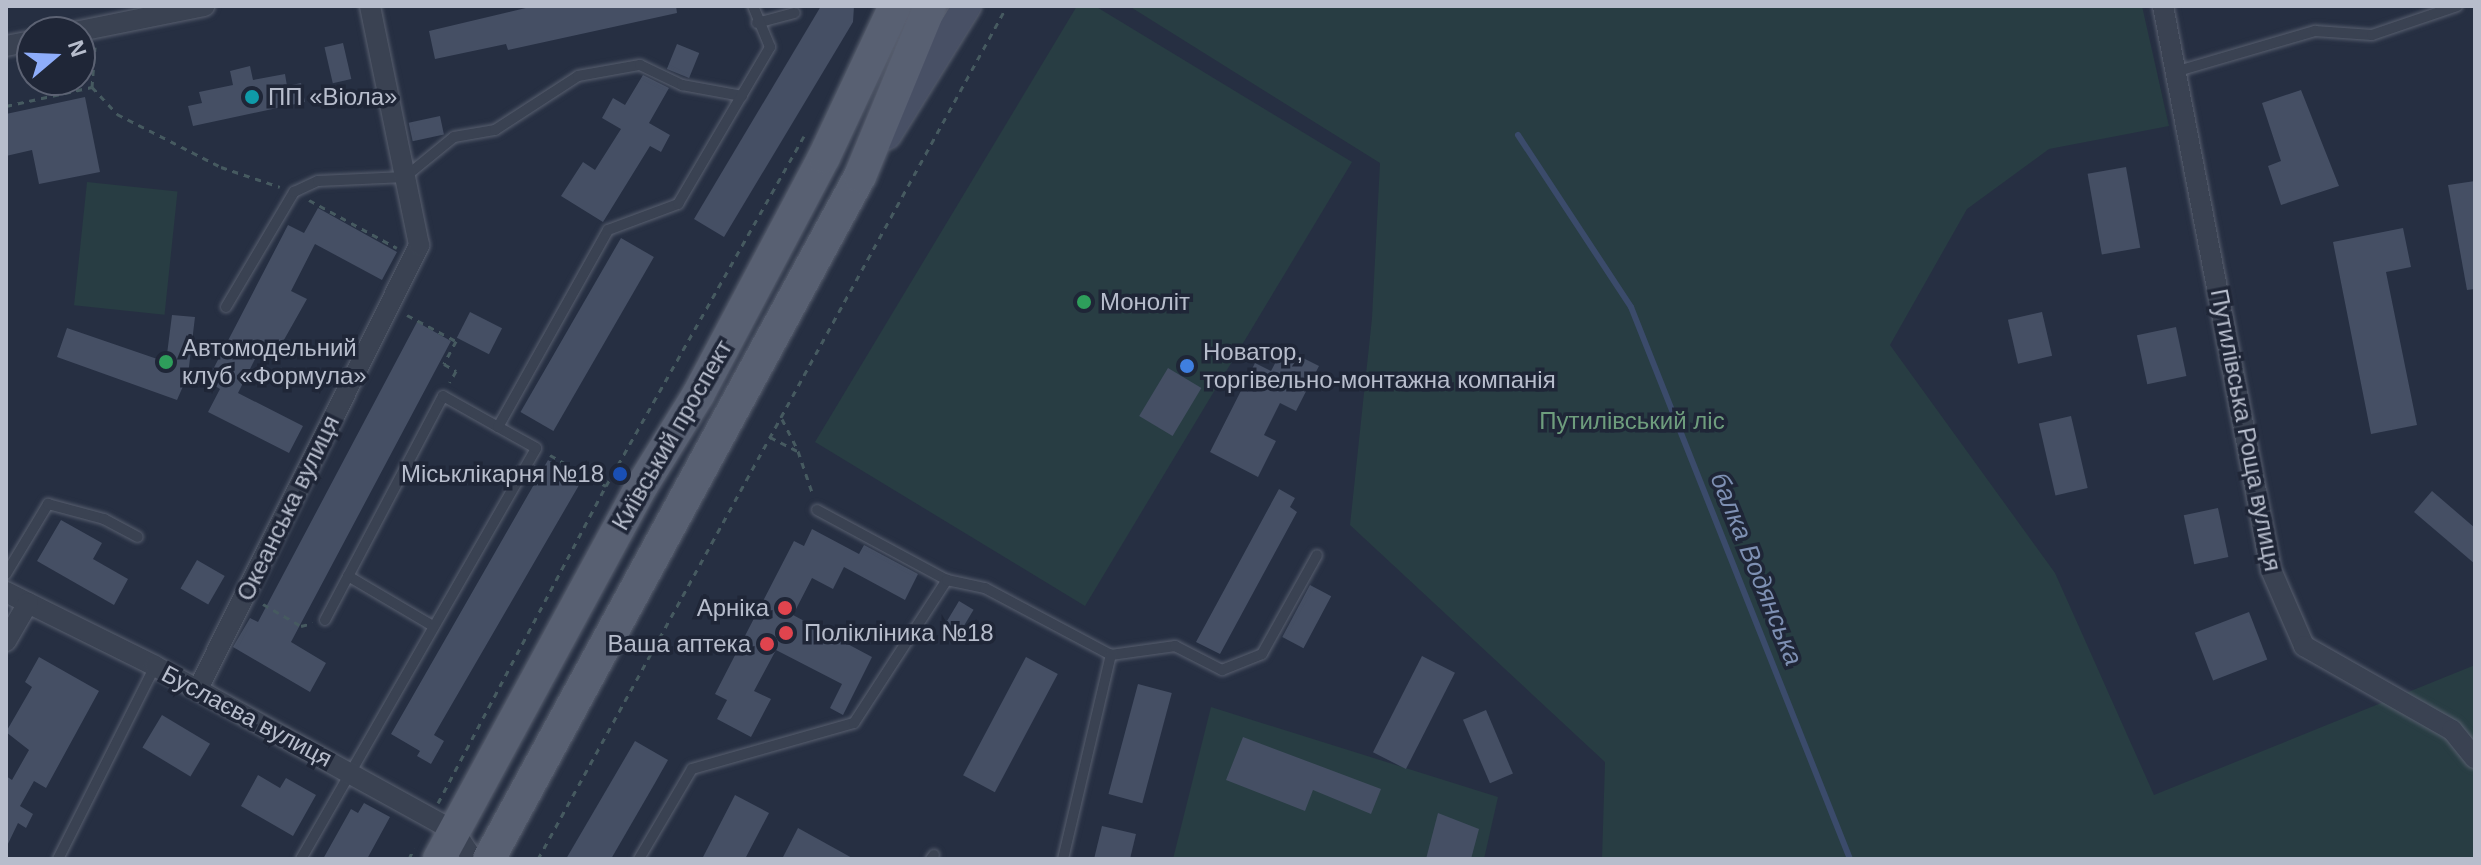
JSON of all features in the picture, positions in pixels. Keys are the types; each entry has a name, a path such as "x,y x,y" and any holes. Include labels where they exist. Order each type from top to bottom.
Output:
{"main road":[{"name":"Київський проспект","path":"439,859 442,824 824,157 895,6"},
{"name":"Київський проспект","path":"489,859 860,176 930,9"},
{"path":"824,157 860,176"}],"street":[{"path":"96,28 148,11 204,6"},
{"name":"Океанська вулиця","path":"198,689 419,245 370,6"},
{"path":"860,176 967,6"},
{"name":"Путилівська Роща вулиця","path":"2163,6 2178,71 2271,570 2304,646 2452,730 2475,758"},
{"path":"850,106 930,9"},
{"name":"Буслаєва вулиця","path":"6,592 155,666 442,824 473,859"},
{"path":"6,641 28,603"}],"lane":[{"path":"498,427 608,230 678,204 770,47 757,23 753,6"},
{"path":"2178,71 2315,31 2372,35 2457,6"},
{"path":"757,23 795,13"},
{"path":"226,307 294,192 318,181 405,177 454,137 495,130 578,76 640,65 682,85 742,96"},
{"path":"301,859 536,448 443,396 325,620"},
{"path":"6,574 48,504 104,519 138,537"},
{"path":"817,510 947,580 985,588 1111,655 1175,646 1222,670 1262,654 1317,555"},
{"path":"348,576 433,626"},
{"path":"639,859 692,769 854,723 947,580"},
{"path":"1063,859 1111,655"},
{"path":"58,859 155,666"}],"path":[{"path":"538,859 1007,6"},
{"path":"96,91 117,114 221,167 294,192 413,257"},
{"path":"6,106 51,96"},
{"path":"409,859 442,824 606,486 809,127"},
{"path":"389,305 456,341 444,364 456,371 443,396"},
{"path":"781,417 798,451 817,510"},
{"path":"770,437 798,451"},
{"path":"551,455 606,486"},
{"path":"245,594 301,626 325,620"}],"green space":[{"name":"Моноліт","path":"1077,6 1095,6 1352,162 1085,606 815,442"},
{"name":"Путилівський ліс","path":"1129,6 2142,6 2169,126 2049,149 1967,209 1890,345 2055,573 2154,795 2475,665 2475,859 1602,859 1605,762 1350,525 1372,318 1380,163"},
{"path":"87,182 178,192 165,315 74,305"},
{"path":"1211,707 1498,797 1484,859 1173,859"}],"building":[{"path":"534,6 676,6 677,13 508,50 506,44 435,59 429,31"},
{"path":"821,6 854,6 853,22 724,237 694,219"},
{"path":"343,43 351,79 333,83 324,47"},
{"path":"677,44 699,53 689,78 667,69"},
{"name":"ПП «Віола»","path":"250,66 253,80 285,74 287,86 301,83 305,102 193,126 188,106 202,103 199,92 233,85 230,71"},
{"path":"643,75 669,88 649,123 670,135 661,152 650,146 603,222 561,196 583,162 595,170 621,129 602,118 613,98 625,105"},
{"path":"2301,90 2339,186 2281,205 2268,166 2281,161 2262,103"},
{"path":"85,97 100,172 39,184 32,150 6,156 6,114"},
{"path":"440,116 444,135 413,141 409,123"},
{"path":"2126,167 2140,248 2102,255 2088,174"},
{"path":"2475,181 2475,289 2467,290 2448,185"},
{"path":"318,208 397,252 382,280 315,244 291,291 307,299 276,354 261,347 238,393 303,426 289,453 208,412 220,389 207,381 288,225 304,233"},
{"path":"2403,228 2411,267 2386,272 2417,425 2371,434 2333,242"},
{"path":"621,238 654,257 553,431 520,412"},
{"path":"470,312 502,328 489,354 457,338"},
{"path":"2042,312 2052,356 2018,364 2008,320"},
{"path":"172,315 195,317 188,375 177,400 57,357 67,328 166,362"},
{"path":"417,322 451,341 291,642 326,663 310,692 233,647 250,618 258,622"},
{"path":"2176,327 2186,376 2147,384 2137,335"},
{"path":"1283,348 1319,366 1296,411 1280,403 1264,435 1276,441 1258,477 1210,452 1255,363 1271,371"},
{"path":"1168,368 1201,388 1173,436 1139,416"},
{"path":"2071,416 2088,488 2055,496 2039,423"},
{"path":"548,460 582,480 434,735 444,741 431,764 417,756 420,751 391,734"},
{"path":"1279,489 1295,498 1290,507 1297,512 1220,654 1196,642"},
{"path":"2432,491 2475,528 2475,564 2414,512"},
{"path":"2218,508 2228,557 2194,564 2184,515"},
{"path":"61,520 102,543 93,559 128,579 114,605 37,561"},
{"name":"Полікліника №18","path":"812,529 859,554 864,545 918,574 905,600 844,567 833,589 812,578 793,615 872,657 843,715 830,708 842,684 776,650 754,691 771,699 751,737 717,719 727,700 715,694 794,541 804,546"},
{"path":"197,560 225,576 208,605 180,589"},
{"path":"1310,585 1331,596 1303,648 1282,637"},
{"path":"959,601 974,610 956,639 941,630"},
{"path":"2249,612 2267,660 2213,680 2195,633"},
{"path":"1422,656 1455,673 1406,769 1373,752"},
{"path":"39,657 99,691 46,788 34,781 20,806 33,814 26,828 18,823 6,848 6,776 12,780 29,750 6,732 32,687 25,682"},
{"path":"1026,657 1058,674 995,792 963,775"},
{"path":"1138,684 1172,693 1142,803 1108,794"},
{"path":"1486,710 1513,774 1490,783 1463,720"},
{"path":"162,715 210,744 190,776 142,748"},
{"path":"1243,737 1381,789 1371,814 1313,790 1305,811 1226,780"},
{"path":"635,741 668,760 611,859 566,859"},
{"path":"258,775 280,788 286,778 316,795 293,836 241,806"},
{"path":"735,795 769,813 745,859 702,859"},
{"path":"364,803 390,817 367,859 323,859 351,809 358,813"},
{"path":"1438,813 1479,829 1471,859 1426,859"},
{"path":"1102,826 1136,834 1130,859 1094,859"},
{"path":"798,828 854,859 782,859"}],"waterway":[{"name":"балка Водянська","path":"1518,135 1631,307 1850,859"}],"place":[{"name":"ПП «Віола»","path":"252,97"},
{"name":"Моноліт","path":"1084,302"},
{"name":"Автомодельний клуб «Формула»","path":"166,362"},
{"name":"Новатор, торгівельно-монтажна компанія","path":"1187,366"},
{"name":"Міськлікарня №18","path":"620,474"},
{"name":"Арніка","path":"785,608"},
{"name":"Полікліника №18","path":"786,633"},
{"name":"Ваша аптека","path":"767,644"}]}
